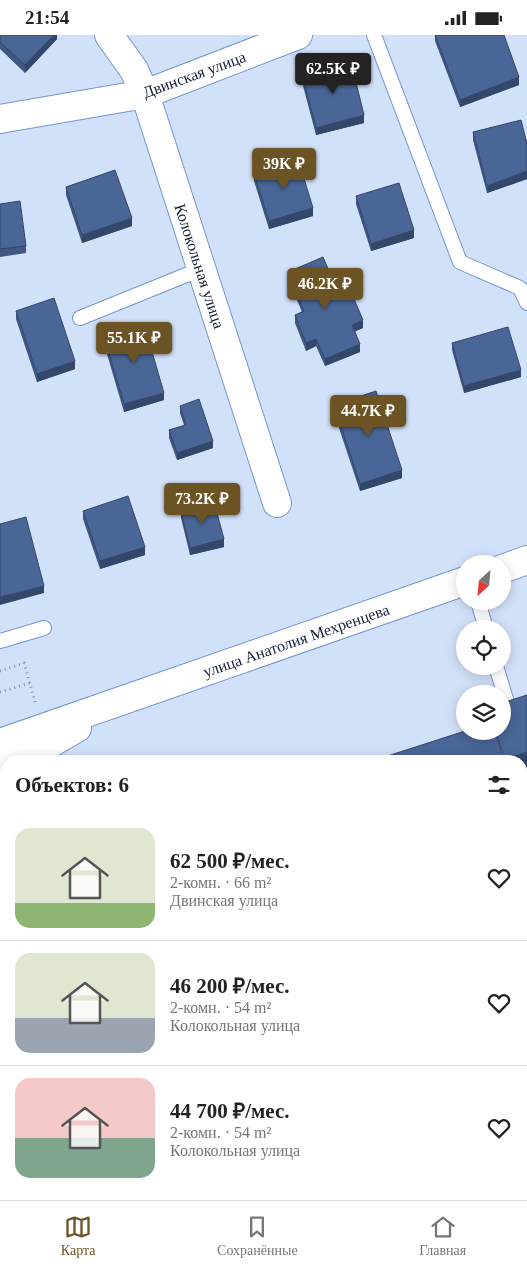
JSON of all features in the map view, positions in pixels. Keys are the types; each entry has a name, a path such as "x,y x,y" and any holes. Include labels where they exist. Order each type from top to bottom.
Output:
{"street":[{"name":"Колокольная улица","path":"109,35 134,70 145,94 277,503"},
{"name":"Двинская улица","path":"0,119 145,94 298,35"},
{"path":"511,566 527,560"},
{"name":"улица Анатолия Мехренцева","path":"0,743 456,584"},
{"name":"улица Анатолия Мехренцева","path":"32,755 128,698"}],"lane":[{"path":"374,35 460,262 520,288 527,303"},
{"path":"80,318 201,269"},
{"path":"0,641 44,628"},
{"path":"499,675 514,728"}],"path":[{"path":"0,671 24,663"},
{"path":"0,692 30,683"}],"building":[{"path":"0,35 54,35 25,65 0,42"},
{"path":"435,35 504,35 519,77 460,100"},
{"path":"351,62 364,115 316,128 302,74"},
{"path":"521,120 527,140 527,171 487,186 473,132"},
{"path":"298,159 313,208 269,221 254,173"},
{"path":"115,170 132,218 82,235 66,187"},
{"path":"399,183 414,230 371,244 356,196"},
{"path":"20,201 26,246 0,249 0,204"},
{"path":"323,257 340,297 351,292 363,320 352,325 360,344 325,359 316,339 306,343 295,315 304,311 288,272"},
{"path":"54,298 75,361 37,374 16,311"},
{"path":"144,324 164,393 124,404 104,336"},
{"path":"508,327 521,370 464,386 452,343"},
{"path":"376,391 402,470 360,484 334,405"},
{"path":"199,399 213,441 177,453 169,430 186,425 180,406"},
{"path":"128,496 145,547 100,561 83,511"},
{"path":"214,502 224,539 190,548 181,511"},
{"path":"26,517 44,586 0,597 0,524"},
{"path":"527,695 527,752 518,755 504,755 498,740 511,740 511,700"},
{"path":"456,734 456,740 498,740 502,755 391,755"}]}
